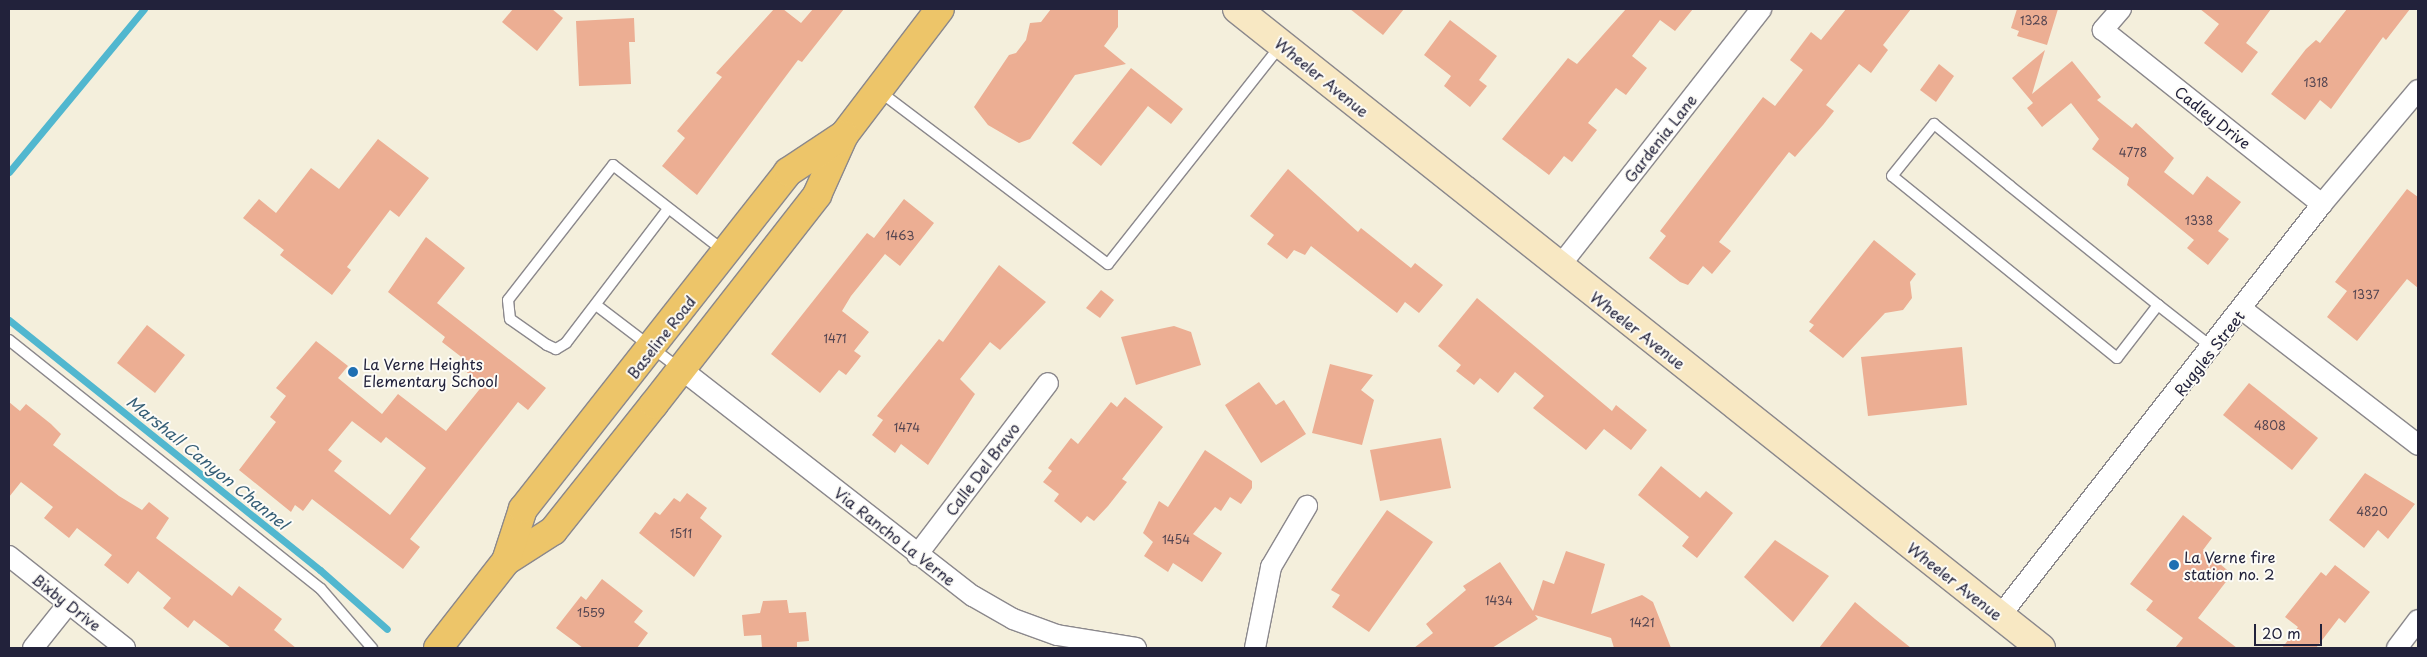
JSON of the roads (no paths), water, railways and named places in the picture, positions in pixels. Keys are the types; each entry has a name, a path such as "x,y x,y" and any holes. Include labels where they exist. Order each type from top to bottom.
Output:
{"main road":[{"name":"Baseline Road","path":"438,648 506,561 553,531 817,195 844,135 940,9"},
{"name":"Wheeler Avenue","path":"1237,9 1559,267 2041,648"},
{"name":"Baseline Road","path":"506,561 523,510 652,348 788,172 844,135"}],"street":[{"name":"Gardenia Lane","path":"1559,267 1761,9"},
{"name":"Cadley Drive","path":"2121,9 2103,30 2322,204"},
{"name":"Ruggles Street","path":"2000,616 2243,310 2322,204 2418,90"},
{"path":"2243,310 2418,445"},
{"name":"Via Rancho La Verne","path":"680,369 917,555 1013,619 1057,635 1106,647 1136,648"},
{"name":"Calle Del Bravo","path":"917,555 1048,383"},
{"path":"1255,648 1271,567 1307,506"},
{"name":"Bixby Drive","path":"9,556 125,648"},
{"path":"33,648 68,604"},
{"path":"2396,648 2418,620"}],"lane":[{"path":"878,90 1108,264 1282,44"},
{"path":"2158,305 2117,358 1892,176 1934,124 2212,348"},
{"path":"668,208 596,305 556,349 510,319 508,300 613,165 726,253"},
{"path":"596,305 680,369"},
{"path":"9,340 321,590 372,648"}],"waterway":[{"path":"9,172 144,9"},
{"name":"Marshall Canyon Channel","path":"9,320 320,570 387,629"}],"place":[{"name":"La Verne Heights Elementary School","path":"353,372"},
{"name":"La Verne fire station no. 2","path":"2174,565"}]}
